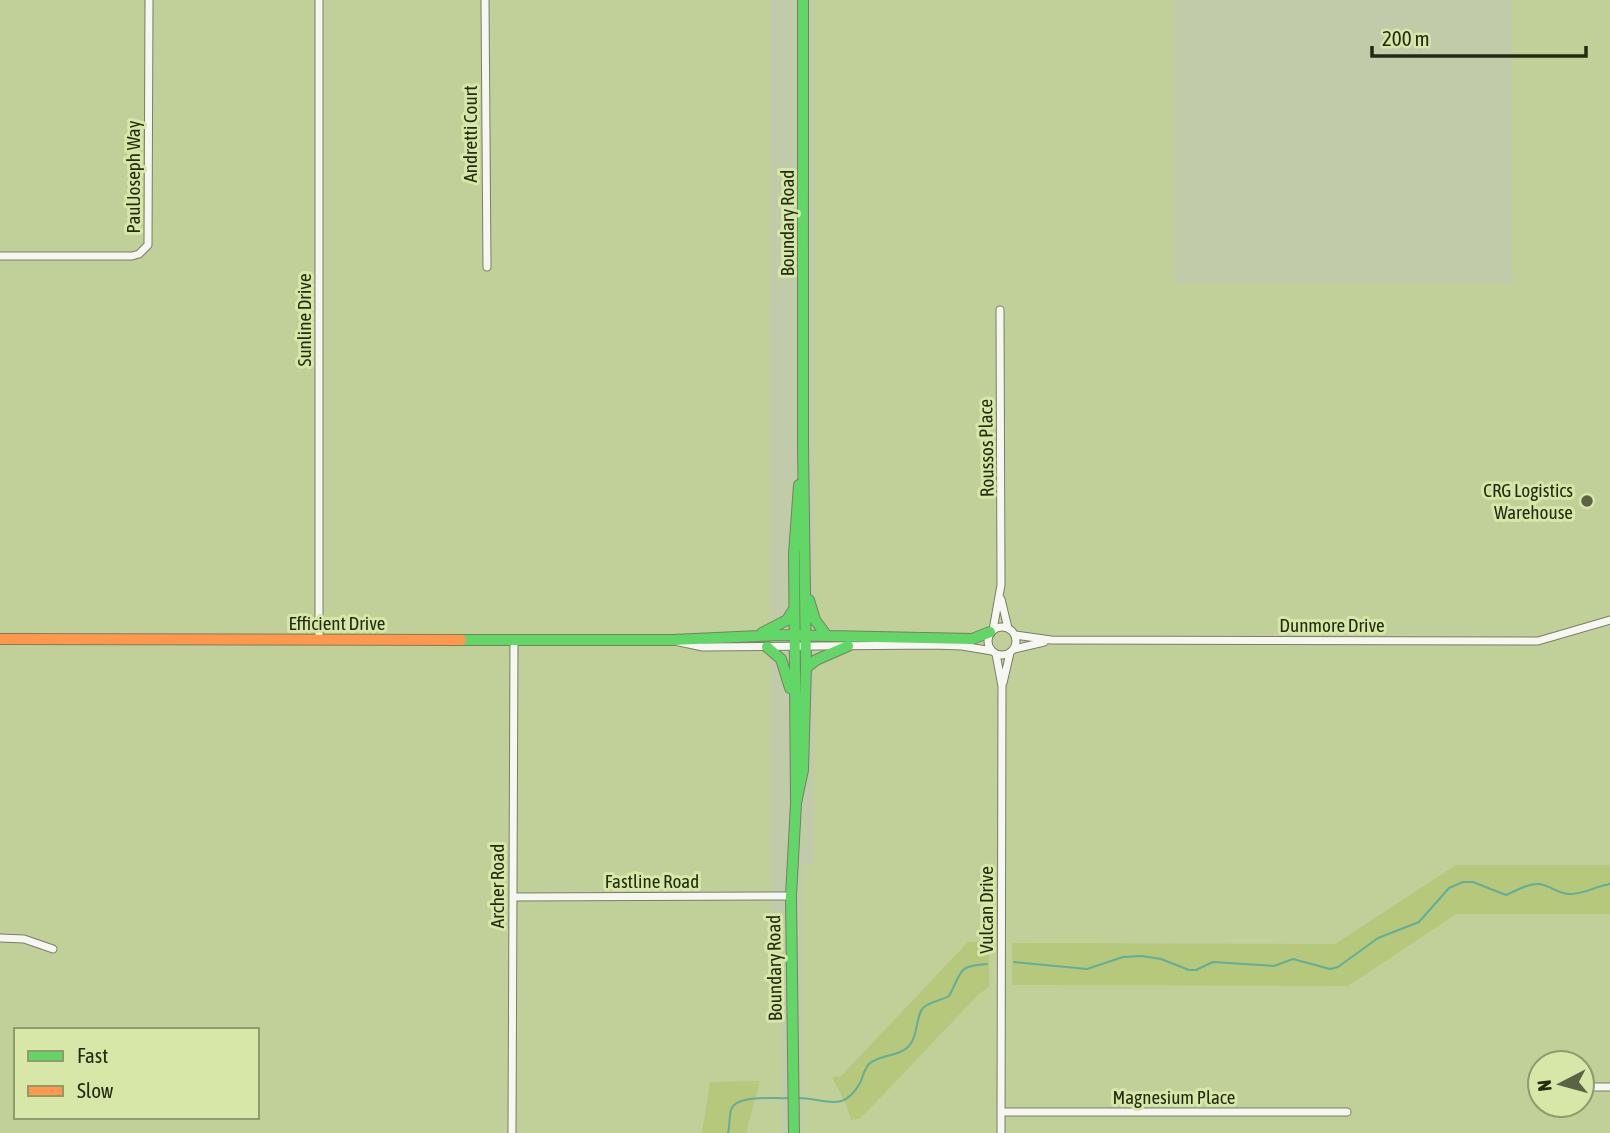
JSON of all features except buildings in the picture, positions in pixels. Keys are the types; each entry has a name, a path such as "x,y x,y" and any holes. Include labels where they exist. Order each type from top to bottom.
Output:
{"main road":[{"name":"Boundary Road","path":"794,1133 791,896 796,803 795,712 805,581 803,0"},
{"name":"Boundary Road","path":"796,803 803,770 806,668 794,609 794,554 803,446"},
{"path":"805,581 811,611 821,631 827,636"},
{"path":"756,636 787,620 794,609"},
{"path":"800,642 827,636 972,639 991,631"},
{"name":"Efficient Drive","path":"0,639 673,640 756,636 800,642"},
{"path":"806,668 816,660 848,646"},
{"path":"767,647 779,654 783,661 795,712"}],"street":[{"name":"PaulJoseph Way","path":"0,256 132,256 139,254 148,245 149,0"},
{"name":"Sunline Drive","path":"319,640 320,0"},
{"name":"Andretti Court","path":"485,0 487,267"},
{"name":"Roussos Place","path":"1000,310 1001,584 1002,606 1009,628"},
{"name":"Roussos Place","path":"991,631 1001,584"},
{"name":"Dunmore Drive","path":"1015,635 1051,640 1538,641 1610,620"},
{"path":"800,642 848,646 962,646 994,653 1012,651 1015,635 1009,628 1000,627 991,631 988,640 994,653"},
{"name":"Archer Road","path":"512,1133 514,640"},
{"name":"Efficient Drive","path":"673,640 703,647 767,647 800,642"},
{"name":"Dunmore Drive","path":"1012,651 1051,640"},
{"name":"Vulcan Drive","path":"1002,686 1012,651"},
{"name":"Vulcan Drive","path":"994,653 1002,686 1001,1133"},
{"name":"Fastline Road","path":"513,897 791,896"},
{"path":"0,938 24,939 53,949"},
{"name":"Magnesium Place","path":"1001,1112 1347,1112"}],"shaded area":[{"path":"0,0 770,0 771,986 776,955 781,956 782,1133 0,1133"},
{"path":"814,0 1175,0 1175,284 1512,284 1512,0 1610,0 1610,1133 803,1133 803,865 814,864"},
{"path":"1456,865 1610,865 1610,914 1456,914 1348,986 1012,985 1012,943 1335,944"},
{"path":"968,942 989,942 989,987 978,995 860,1119 851,1120 832,1077 841,1076"},
{"path":"760,1081 746,1133 702,1133 710,1082"}],"waterway":[{"path":"1014,962 1087,969 1123,957 1142,956 1196,970 1213,962 1274,966 1293,959 1330,969 1338,967 1378,938 1419,922 1449,888 1463,882 1473,882 1506,895 1535,884 1571,894 1610,884"},
{"path":"798,1098 833,1102 847,1098 854,1093 869,1064 908,1047 924,1007 949,996 965,968 987,964"},
{"path":"728,1133 734,1105 747,1099 789,1098"}],"traffic: fast":[{"path":"796,803 803,770 806,666 803,0"},
{"path":"794,1133 791,896 796,803 794,554 799,485"},
{"path":"809,600 815,620 827,636"},
{"path":"762,633 787,620 794,609"},
{"path":"461,640 673,640 780,635 972,639 990,632"},
{"path":"806,668 816,660 848,646"},
{"path":"767,647 781,659 790,688"}],"traffic: slow":[{"path":"0,639 461,640"}],"place":[{"name":"CRG Logistics Warehouse","path":"1587,501"}]}
